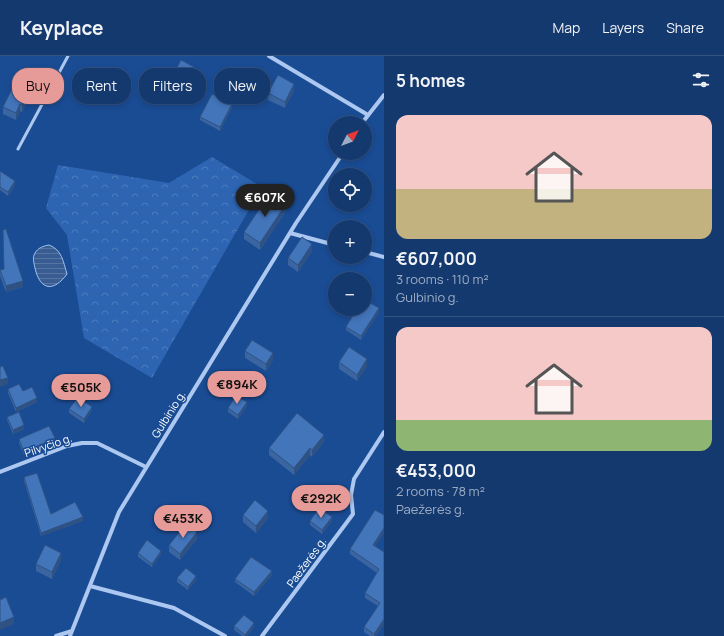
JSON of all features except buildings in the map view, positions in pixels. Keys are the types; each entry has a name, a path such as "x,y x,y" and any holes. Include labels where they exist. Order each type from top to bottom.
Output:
{"street":[{"path":"269,56 368,115 384,95"},
{"name":"Gulbinio g.","path":"70,636 119,512 290,233 337,160"},
{"path":"290,233 328,243"},
{"path":"372,254 384,257"},
{"name":"Paežerės g.","path":"262,636 353,514 351,496 354,479 384,432"},
{"name":"Pilvyčio g.","path":"0,472 67,446 82,443 97,443 146,467"},
{"path":"90,586 174,608 225,636"},
{"path":"56,636 72,631"}],"lane":[{"path":"18,149 68,56"}],"green space":[{"path":"212,157 262,187 152,378 84,338 67,235 46,208 58,165 169,183"}],"shaded area":[{"path":"49,245 59,253 63,260 67,274 57,284 52,286 44,285 40,281 37,276 33,259 38,250"}]}
